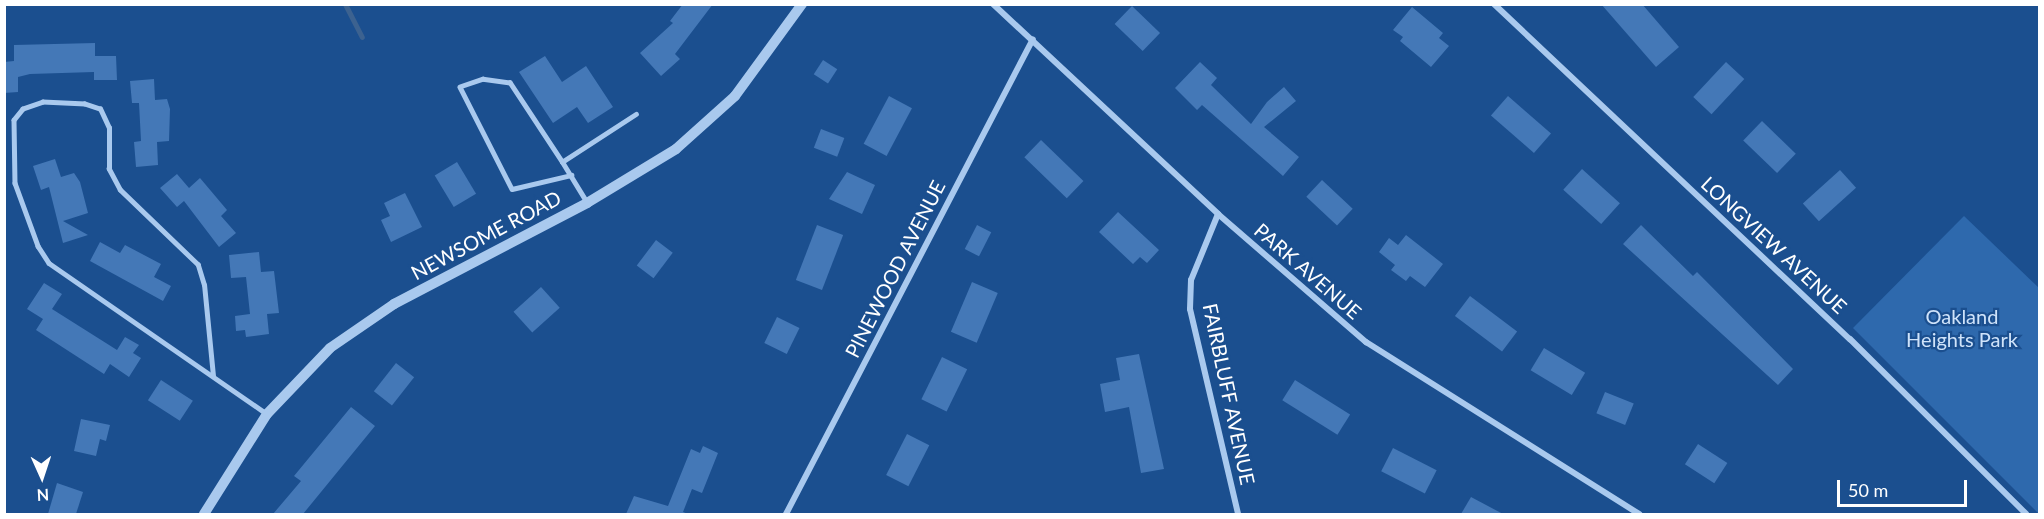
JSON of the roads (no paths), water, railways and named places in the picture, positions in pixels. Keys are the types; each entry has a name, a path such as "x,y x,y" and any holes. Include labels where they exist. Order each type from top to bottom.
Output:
{"street":[{"name":"NEWSOME ROAD","path":"204,514 267,414 308,368 356,328 446,275 644,172 707,124 757,71 802,4"},
{"name":"PARK AVENUE","path":"993,4 1218,214 1366,342 1639,514"},
{"name":"LONGVIEW AVENUE","path":"1494,4 1850,339 2026,514"},
{"name":"PINEWOOD AVENUE","path":"786,514 1033,39"},
{"name":"FAIRBLUFF AVENUE","path":"1218,214 1191,279 1190,309 1238,514"}],"lane":[{"path":"571,175 512,189 460,87 483,79 510,83 571,175 587,203"},
{"path":"213,376 204,285 198,265 120,190 109,169 109,128 100,110 85,104 43,102 23,109 14,120 15,183 38,246 49,264 267,414"},
{"path":"562,162 636,114"}],"waterway":[{"path":"345,4 362,37"}],"park label":[{"name":"Oakland Heights Park","path":"1962,328"}]}
